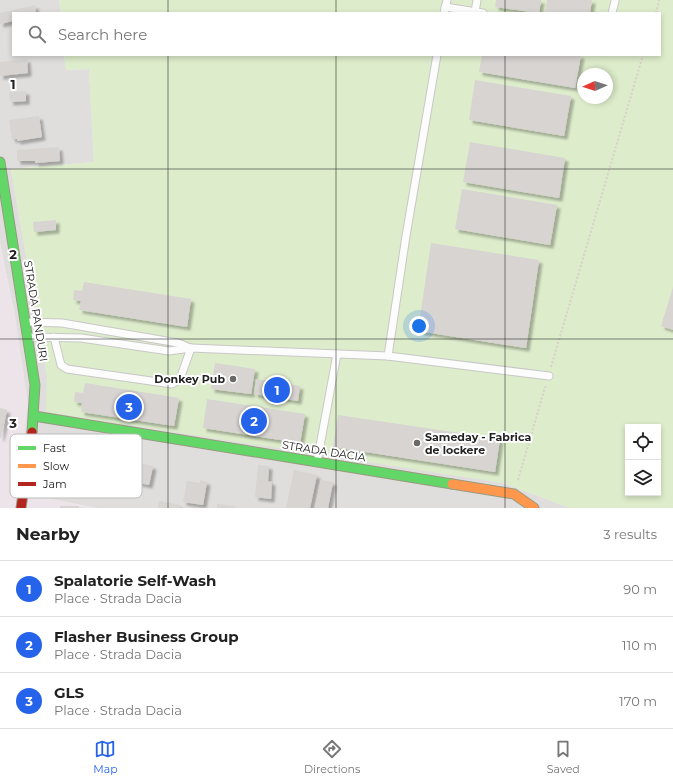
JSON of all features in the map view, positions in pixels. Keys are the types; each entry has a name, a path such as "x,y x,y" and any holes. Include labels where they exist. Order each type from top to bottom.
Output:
{"street":[{"name":"STRADA PANDURI","path":"0,162 29,337 35,385 34,416 31,434"},
{"name":"STRADA DACIA","path":"34,416 514,494 534,508"},
{"name":"STRADA PANDURI","path":"21,508 22,498"}],"lane":[{"path":"445,7 475,12 477,0"},
{"path":"612,12 615,1"},
{"path":"388,356 406,236 438,56"},
{"path":"26,322 62,323 178,343 191,348"},
{"path":"29,337 81,338 168,351 191,348 388,356 549,376"},
{"path":"54,337 61,365 67,369 172,384 180,379 191,348"},
{"path":"317,462 337,354"}],"path":[{"path":"656,12 659,0"},
{"path":"514,494 643,56"}],"shaded area":[{"path":"0,0 59,0 61,12 12,12 12,56 64,56 66,70 89,69 94,162 11,169 47,376 503,483 570,508 96,508 46,498 142,498 142,434 16,434 15,316 0,243"},
{"path":"0,243 15,316 28,403 24,434 10,434 10,498 47,498 96,508 0,508"}],"green space":[{"path":"59,0 673,0 673,508 570,508 503,483 46,412 47,376 11,169 94,162 89,69 66,70 64,56 661,56 661,12 61,12"}],"building":[{"path":"496,0 541,0 539,12 495,7"},
{"path":"547,0 592,0 590,12 545,12"},
{"path":"35,5 36,12 12,12 12,21 0,24 0,13"},
{"path":"482,56 581,56 579,68 577,68 575,88 479,72"},
{"path":"27,59 28,73 0,76 0,62"},
{"path":"475,80 571,96 564,136 469,120"},
{"path":"26,91 26,101 10,102 9,92"},
{"path":"39,116 42,137 17,141 17,139 12,139 9,120"},
{"path":"470,142 565,158 559,198 463,182"},
{"path":"59,147 60,161 35,163 35,161 17,161 17,150"},
{"path":"462,189 557,205 550,245 455,229"},
{"path":"56,220 56,230 34,232 33,222"},
{"path":"431,243 539,260 526,348 418,331"},
{"path":"84,282 191,299 187,327 79,310 81,301 73,300 74,290 82,291"},
{"path":"673,287 673,330 661,326"},
{"name":"Donkey Pub","path":"215,363 255,369 251,394 211,389"},
{"path":"256,379 300,386 298,401 254,394"},
{"path":"85,383 179,398 174,426 81,412 82,403 74,402 75,392 83,393"},
{"path":"207,399 305,414 300,443 203,428"},
{"path":"0,408 7,410 1,438 0,438"},
{"name":"Sameday - Fabrica de lockere","path":"338,415 500,439 495,472 333,447"},
{"path":"142,464 153,466 149,485 142,484"},
{"path":"258,465 269,466 268,481 272,482 271,499 255,497"},
{"path":"294,470 317,475 310,508 286,508"},
{"path":"200,480 207,482 203,505 183,502 187,481 200,483"},
{"path":"321,480 333,482 328,508 315,508"},
{"path":"159,501 180,505 179,508 158,508"},
{"path":"217,504 235,506 235,508 217,508"},
{"path":"60,506 79,506 79,508 60,508"}],"traffic: fast":[{"path":"0,162 35,385 32,432"},
{"path":"34,416 452,484"}],"traffic: slow":[{"path":"452,484 514,494 534,508"}],"traffic: jam":[{"path":"21,508 22,498"}],"place":[{"name":"Donkey Pub","path":"233,379"},
{"name":"Spalatorie Self-Wash","path":"277,390"},
{"name":"GLS","path":"129,407"},
{"name":"Flasher Business Group","path":"254,421"},
{"name":"Sameday - Fabrica de lockere","path":"417,443"}]}
